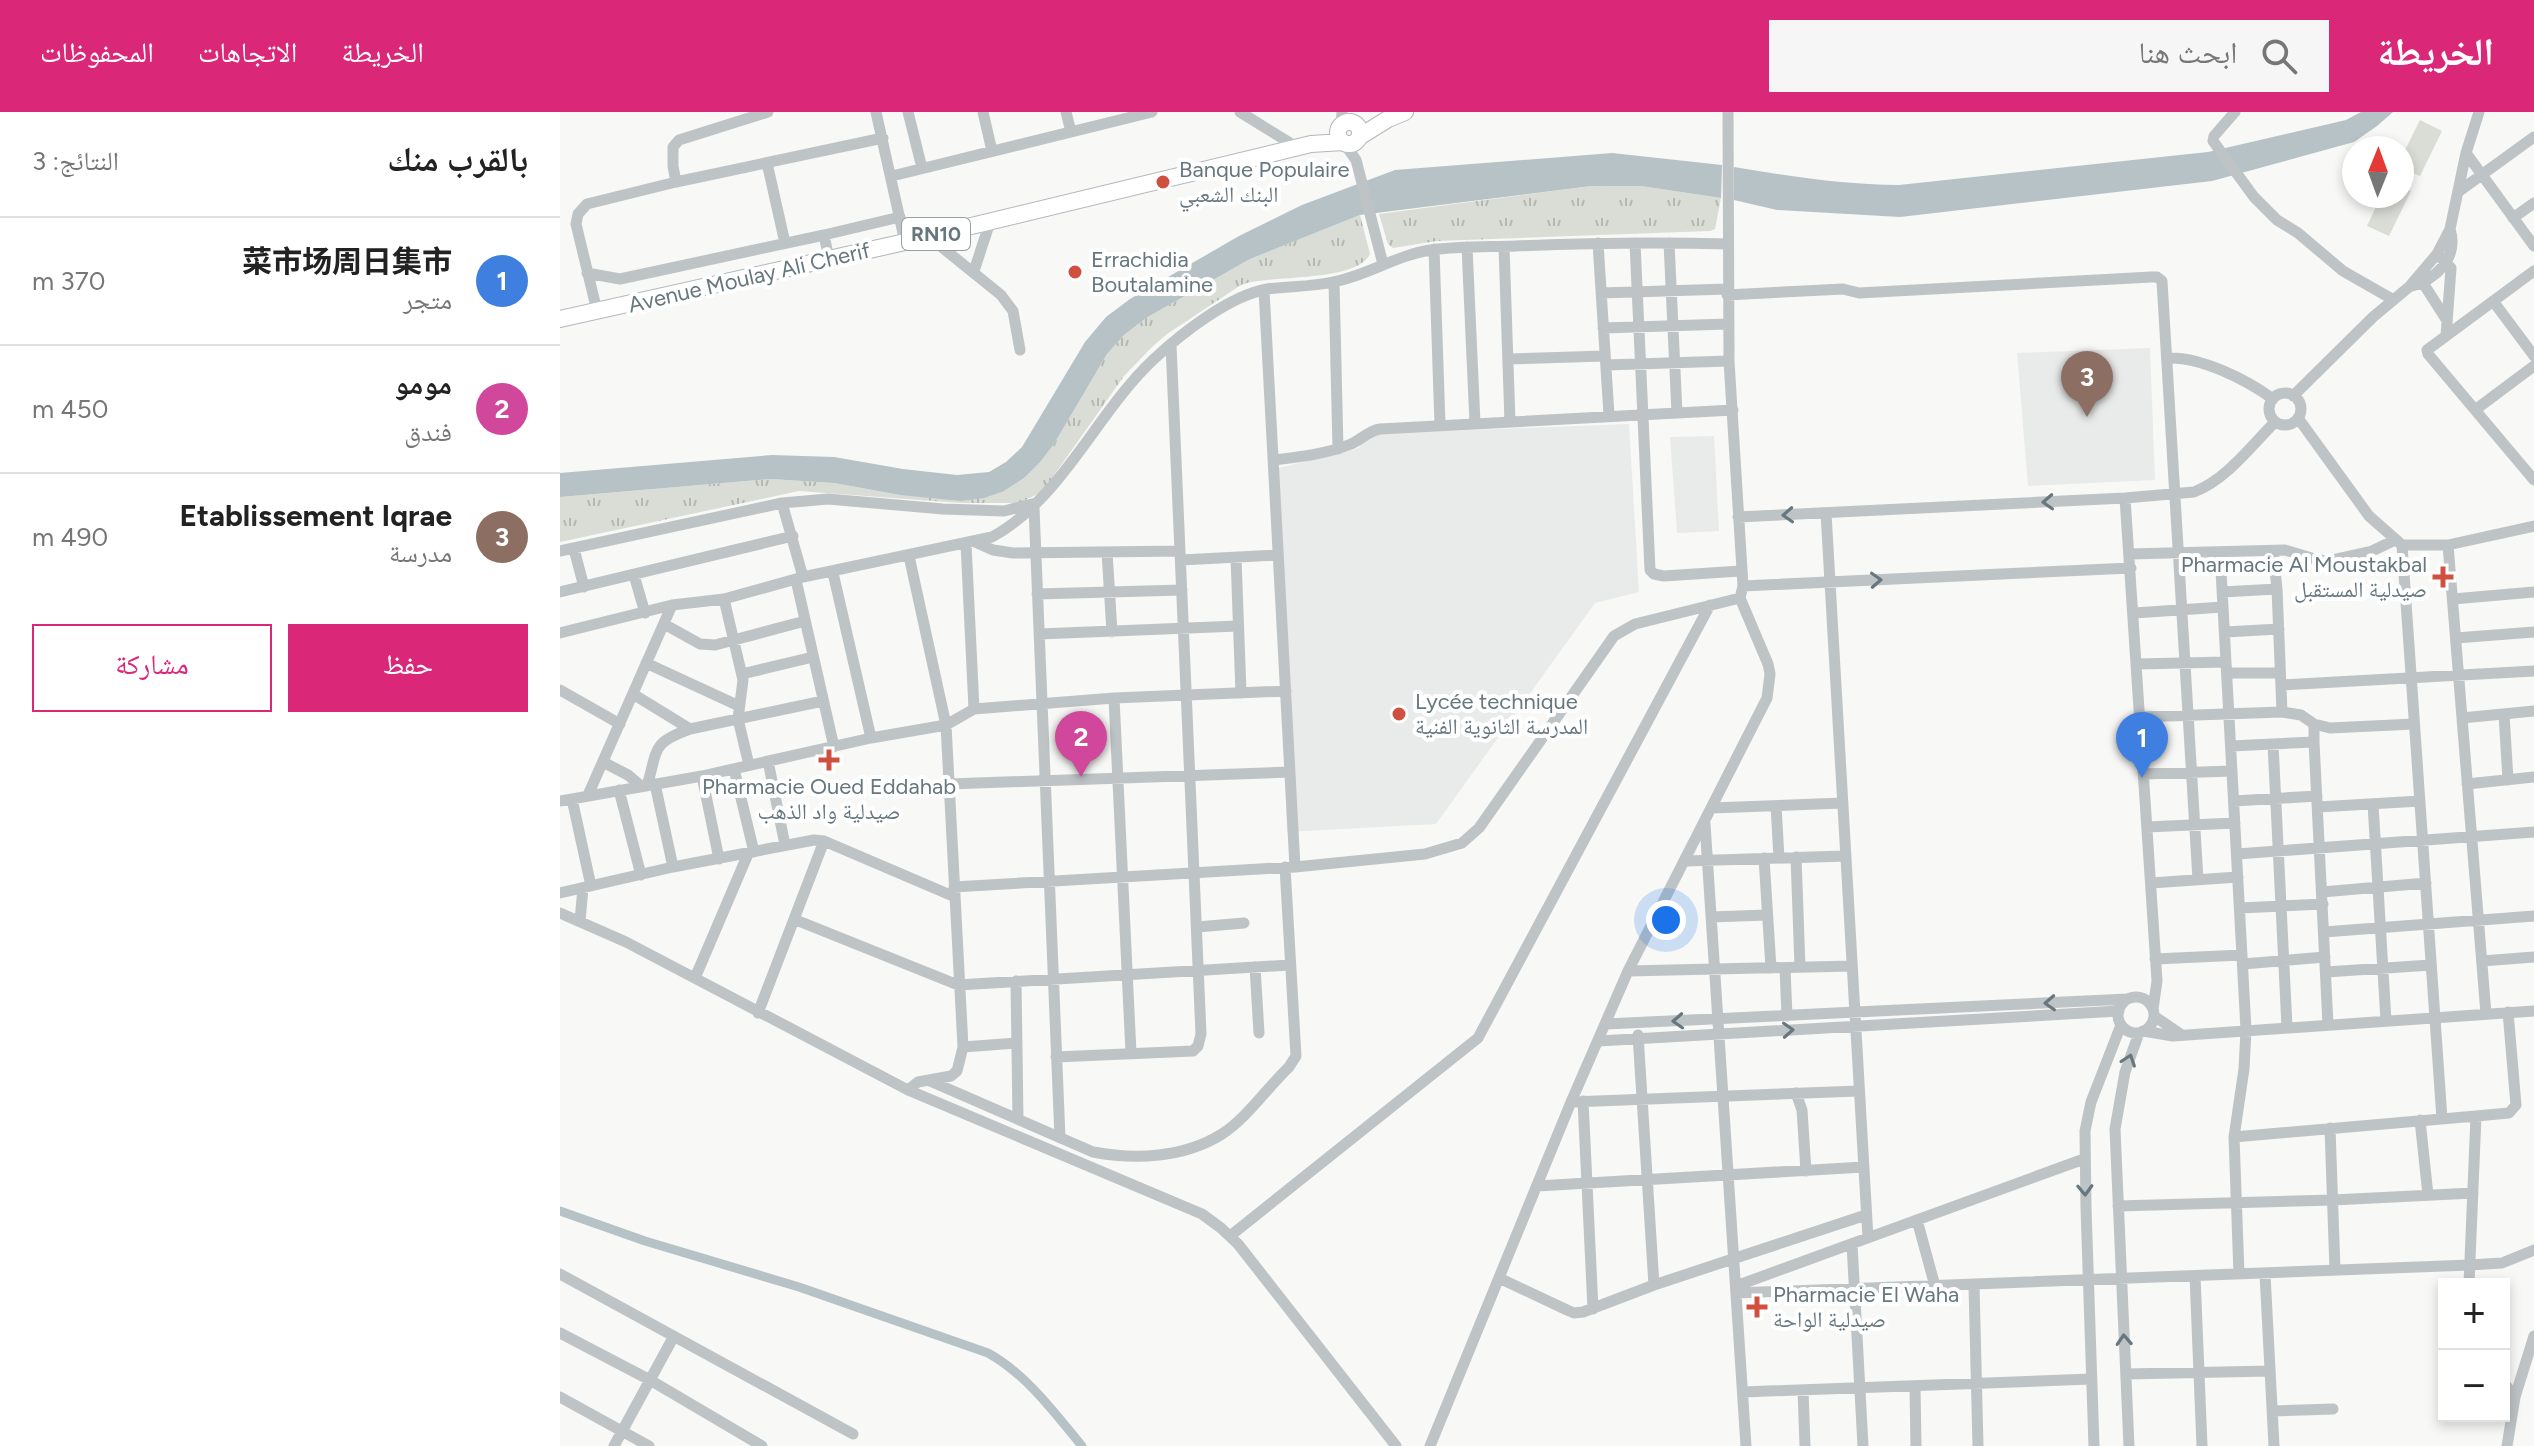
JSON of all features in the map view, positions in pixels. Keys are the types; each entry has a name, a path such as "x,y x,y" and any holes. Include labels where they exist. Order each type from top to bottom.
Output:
{"main road":[{"name":"RN10","path":"1305,146 1405,112"},
{"name":"Avenue Moulay Ali Cherif","path":"560,319 905,242 1305,146"}],"street":[{"path":"676,182 673,147 679,140 768,112"},
{"path":"876,112 905,242"},
{"path":"908,112 922,168"},
{"path":"983,112 992,151"},
{"path":"1066,112 1071,132"},
{"path":"892,176 1152,112"},
{"path":"1240,112 1305,146"},
{"path":"1430,1446 1537,1186 1577,1102 1628,971 1767,698 1768,664 1741,592 1727,292 1728,112"},
{"path":"2235,112 2213,141 2254,197 2277,220 2298,233 2343,271 2392,299"},
{"path":"2409,287 2423,283 2453,245 2450,229 2466,153 2479,112"},
{"path":"1348,129 1383,264"},
{"path":"2458,192 2534,137"},
{"path":"597,311 576,224 578,214 587,204 883,138"},
{"path":"2466,153 2534,246"},
{"path":"767,163 785,243"},
{"path":"2513,218 2534,203"},
{"path":"587,273 620,279 900,217"},
{"path":"974,271 990,222"},
{"path":"824,235 829,259"},
{"path":"928,236 1001,295 1013,311 1020,350"},
{"path":"560,633 672,605 724,599 992,537 1012,526 1036,506 1134,380 1171,345 1227,305 1264,290 1334,282 1434,249 1598,243 1728,244"},
{"path":"1598,243 1609,415"},
{"path":"1635,243 1652,572 1664,576 1740,571"},
{"path":"1669,243 1677,413"},
{"path":"1467,247 1475,423"},
{"path":"1504,247 1510,422"},
{"path":"1434,249 1440,424"},
{"path":"2293,396 2392,299 2442,258"},
{"path":"2442,258 2451,268 2446,336"},
{"path":"2534,271 2427,350 2534,480"},
{"path":"1601,293 1843,289 1859,293 2160,279 2163,286 2198,880"},
{"path":"1334,282 1338,449"},
{"path":"2423,283 2447,320"},
{"path":"930,1081 1093,1152 1143,1156 1183,1151 1223,1134 1289,1067 1296,1056 1289,965 1290,772 1264,290"},
{"path":"2493,301 2534,356"},
{"path":"1603,328 1728,324"},
{"path":"1056,1057 1197,1049 1201,1034 1171,345"},
{"path":"2167,358 2193,360 2241,380 2273,399"},
{"path":"1508,359 1641,363 1729,361"},
{"path":"2475,410 2534,366"},
{"path":"2293,396 2281,394 2273,399 2269,412 2275,422 2285,425 2298,418"},
{"path":"2293,396 2300,408 2298,418 2350,492 2369,516 2399,542 2442,1119"},
{"path":"1273,460 1338,449 1356,442 1375,429 1733,410"},
{"path":"1738,517 2194,492 2214,482 2275,422"},
{"path":"2125,498 2157,981 2152,1024 2141,1032 2125,1072 2116,1118 2129,1446"},
{"path":"560,551 782,503 828,499 1004,511 1036,506"},
{"path":"782,503 793,536 805,621 834,747"},
{"path":"1036,506 1060,1138"},
{"path":"1826,513 1868,1238"},
{"path":"2130,554 2273,551 2293,552 2327,561 2399,542 2448,545 2534,526"},
{"path":"560,592 793,536"},
{"path":"970,543 993,550 1036,554 1107,552 1236,558 1278,555"},
{"path":"970,543 974,709"},
{"path":"2448,545 2486,1014"},
{"path":"574,549 584,587"},
{"path":"2273,551 2282,712"},
{"path":"1107,552 1112,632"},
{"path":"2220,552 2246,1030 2234,1137 2239,1274"},
{"path":"908,1090 918,1082 951,1076 957,1071 963,1047 946,725 909,556"},
{"path":"1236,558 1241,693"},
{"path":"560,893 801,841 824,841 955,892 1049,881 1290,867 1425,854 1462,843 1479,828 1614,636 1635,624 1710,605 1741,592 1830,582 2131,568"},
{"path":"833,573 871,738"},
{"path":"634,575 645,613"},
{"path":"2222,592 2277,589"},
{"path":"1037,594 1182,590"},
{"path":"2453,599 2534,592"},
{"path":"724,599 742,674 739,713 749,765"},
{"path":"588,795 672,605"},
{"path":"1230,1236 1478,1038 1710,605"},
{"path":"2134,613 2223,607"},
{"path":"664,624 700,644 723,645 805,621"},
{"path":"1039,634 1238,626"},
{"path":"2225,632 2279,629"},
{"path":"2456,638 2534,632"},
{"path":"742,674 813,657"},
{"path":"2137,664 2184,662 2280,679 2411,678 2534,671"},
{"path":"646,663 739,713"},
{"path":"560,690 620,724"},
{"path":"580,921 587,887 566,800 702,776 871,738 946,725 974,709 1114,698 1286,691"},
{"path":"633,694 690,729"},
{"path":"1114,698 1131,1053"},
{"path":"673,867 648,786 661,742 739,713 823,701"},
{"path":"2462,718 2534,711"},
{"path":"2140,717 2282,712 2301,715 2314,724 2330,728 2414,724"},
{"path":"2504,714 2508,780"},
{"path":"2314,724 2328,1025"},
{"path":"2231,746 2314,742"},
{"path":"2273,744 2287,1027"},
{"path":"768,761 785,845"},
{"path":"603,762 648,786"},
{"path":"695,978 751,853 734,769"},
{"path":"2144,774 2232,771"},
{"path":"949,784 1290,772"},
{"path":"702,776 719,859"},
{"path":"2467,784 2534,777"},
{"path":"619,790 641,875"},
{"path":"2234,801 2275,798 2373,804 2420,801"},
{"path":"1711,808 1843,803"},
{"path":"2373,804 2386,1021"},
{"path":"1776,806 1779,858"},
{"path":"1705,821 1746,1446"},
{"path":"2147,827 2235,823"},
{"path":"2237,854 2534,832"},
{"path":"758,1013 824,841"},
{"path":"1686,861 1846,856"},
{"path":"1796,857 1800,967"},
{"path":"1764,858 1771,968"},
{"path":"2151,883 2238,877"},
{"path":"2240,908 2281,906 2379,887 2426,883"},
{"path":"560,913 695,978 908,1090 1202,1214 1230,1236 1396,1446"},
{"path":"1711,917 1767,915"},
{"path":"2324,932 2534,916"},
{"path":"796,920 958,985 1289,965"},
{"path":"1197,927 1244,923"},
{"path":"2155,959 2284,961 2325,957"},
{"path":"2482,961 2534,957"},
{"path":"2326,972 2431,965"},
{"path":"1628,971 1852,966"},
{"path":"1255,967 1259,1033"},
{"path":"1785,968 1787,1016"},
{"path":"1016,981 1018,1119"},
{"path":"2143,999 2157,981"},
{"path":"2094,1446 2084,1159 2088,1112 2121,1025 2119,1011 2128,999"},
{"path":"1606,1024 2143,999"},
{"path":"2143,999 2154,1013 2182,1035"},
{"path":"1599,1041 2119,1011"},
{"path":"2121,1025 2129,1032 2182,1035 2534,1011"},
{"path":"2234,1137 2509,1113 2516,1105 2508,1012"},
{"path":"1638,1023 1654,1285"},
{"path":"963,1047 1017,1043"},
{"path":"1577,1102 1859,1091"},
{"path":"1796,1093 1802,1110 1806,1171"},
{"path":"1577,1102 1593,1309"},
{"path":"2469,1278 2476,1116"},
{"path":"2420,1120 2428,1195"},
{"path":"2330,1128 2335,1270"},
{"path":"1736,1289 2084,1159"},
{"path":"1537,1186 1864,1167"},
{"path":"2118,1206 2473,1193"},
{"path":"1499,1278 1574,1313 1866,1215"},
{"path":"1917,1220 1935,1286"},
{"path":"1852,1244 1863,1446"},
{"path":"1736,1289 1855,1289 2470,1265 2502,1263 2534,1250"},
{"path":"560,1274 853,1434"},
{"path":"2265,1274 2274,1446"},
{"path":"2195,1276 2202,1446"},
{"path":"1974,1285 1978,1446"},
{"path":"560,1333 650,1380 748,1442 762,1446"},
{"path":"614,1446 674,1336"},
{"path":"2507,1446 2515,1397 2534,1336"},
{"path":"2126,1374 2270,1371"},
{"path":"1743,1392 2091,1379"},
{"path":"1915,1386 1916,1446"},
{"path":"1803,1390 1805,1446"},
{"path":"2510,1391 2515,1397"},
{"path":"560,1397 649,1446"},
{"path":"2273,1411 2333,1409"}],"shaded area":[{"path":"2361,112 2393,112 2363,136 2342,136 2342,145 2212,181 1900,217 1777,210 1734,200 1734,167 1837,182 1899,185 2208,152 2346,120"},
{"path":"1612,153 1722,165 1721,198 1641,186 1591,186 1360,215 1250,259 1146,318 1124,335 1107,354 1054,444 1040,462 1024,478 1004,491 984,498 961,501 900,495 834,483 771,479 560,497 560,473 772,455 834,457 957,475 989,472 1022,447 1085,342 1106,317 1130,299 1239,236 1302,205 1395,170"},
{"path":"2150,348 2155,480 2028,486 2017,353"},
{"name":"Lycée technique المدرسة الثانوية الفنية","path":"1629,424 1639,592 1595,603 1436,824 1287,832 1275,469 1359,448 1364,434"},
{"path":"1714,436 1719,531 1677,533 1670,437"}],"green space":[{"path":"2420,120 2442,131 2420,176 2414,173 2412,136"},
{"path":"1591,186 1641,186 1721,198 1715,229 1437,241 1393,248 1388,244 1379,214"},
{"path":"2375,208 2403,208 2389,236 2367,226"},
{"path":"1360,215 1370,254 1362,263 1331,274 1241,285 1167,334 1124,376 1042,492 1019,503 961,503 799,491 560,542 560,497 771,479 834,483 900,495 1004,491 1024,478 1054,444 1107,354 1124,335 1146,318 1250,259"}],"waterway":[{"path":"560,1211 645,1241 799,1287 988,1353 1027,1383 1082,1446"}],"place":[{"name":"Banque Populaire البنك الشعبي","path":"1163,182"},
{"name":"Errachidia Boutalamine","path":"1075,272"},
{"name":"Etablissement Iqrae","path":"2087,417"},
{"name":"Pharmacie Al Moustakbal صيدلية المستقبل","path":"2443,577"},
{"name":"Lycée technique المدرسة الثانوية الفنية","path":"1399,714"},
{"name":"Pharmacie Oued Eddahab صيدلية واد الذهب","path":"829,760"},
{"name":"مومو","path":"1081,777"},
{"name":"菜市场周日集市","path":"2142,778"},
{"name":"Pharmacie El Waha صيدلية الواحة","path":"1757,1307"}]}
